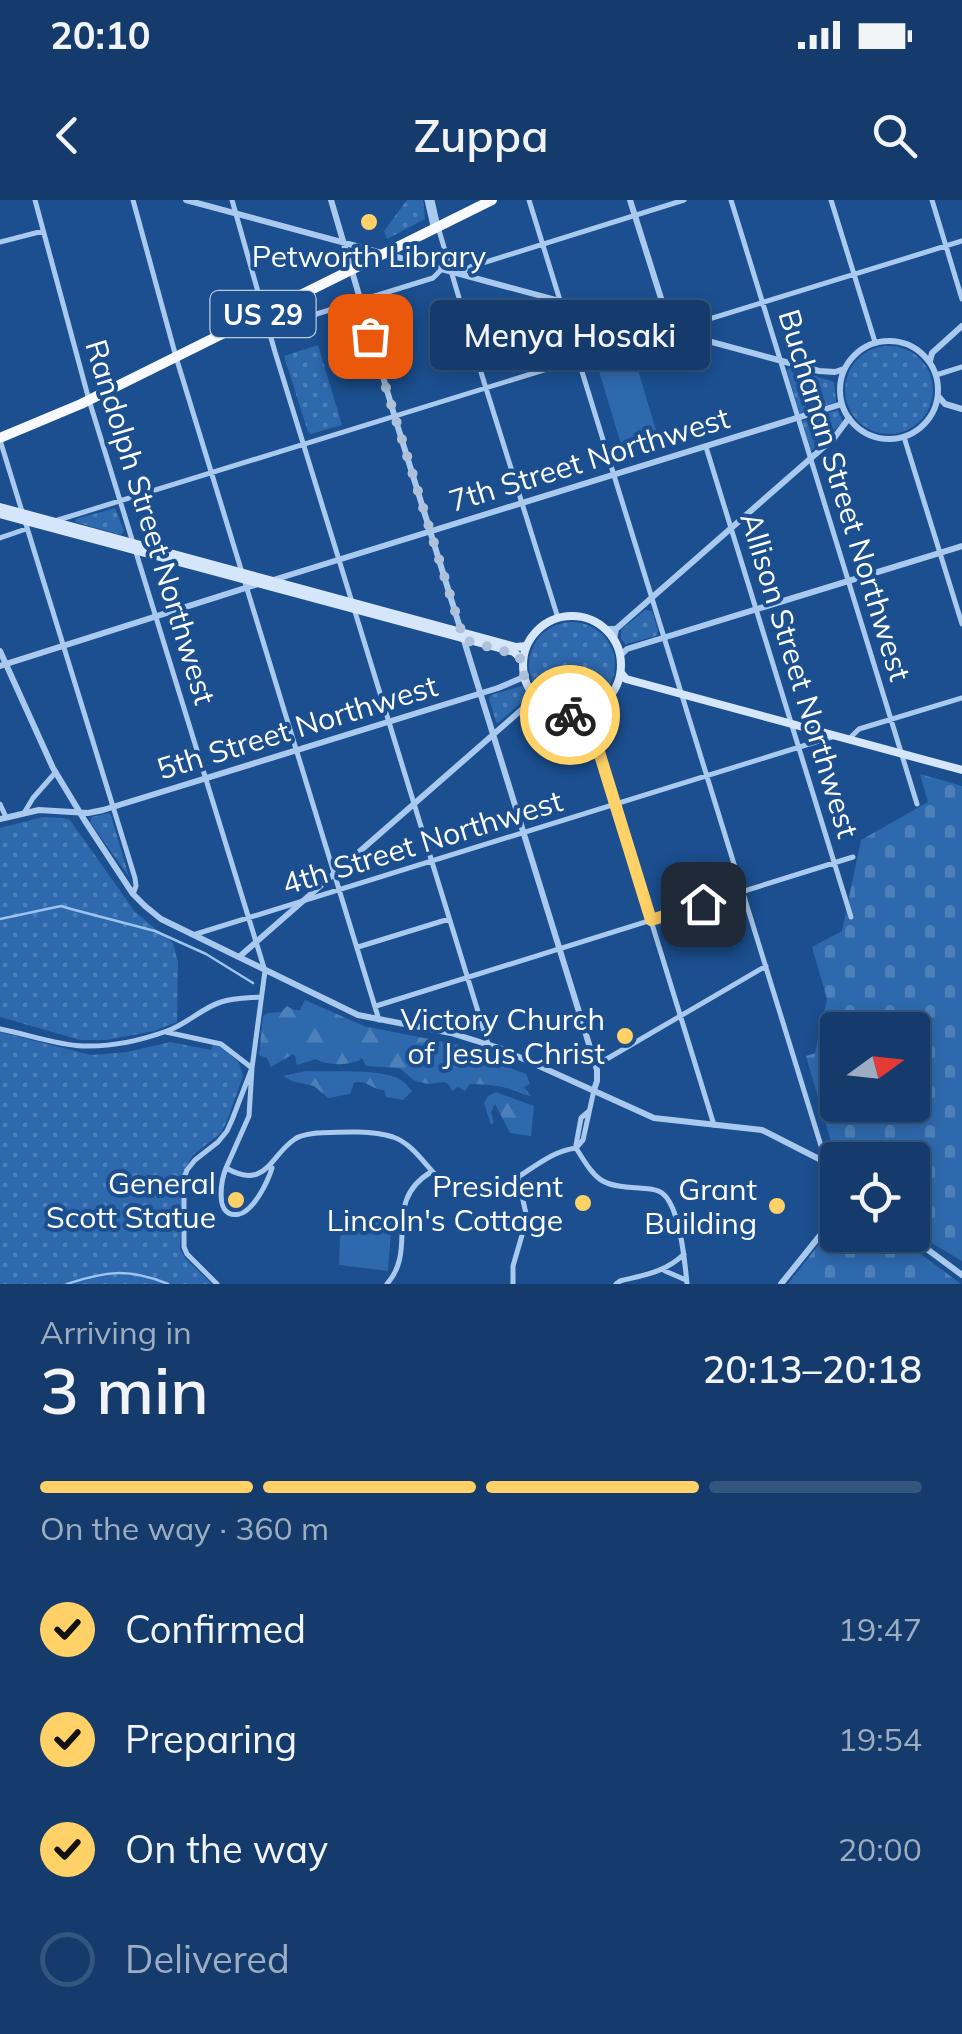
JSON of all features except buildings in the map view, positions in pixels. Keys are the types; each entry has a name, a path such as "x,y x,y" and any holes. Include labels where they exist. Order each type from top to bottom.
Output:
{"highway":[{"name":"US 29","path":"0,439 89,400 492,200"}],"main road":[{"path":"0,510 24,521 132,546"},
{"path":"24,521 55,521 244,580 354,606"},
{"path":"244,580 272,580 514,652 523,661"},
{"path":"580,616 591,620 619,644 622,679 605,703 587,713 561,714 548,709 530,692 524,677 526,646 540,628 558,618 580,616"},
{"path":"463,636 526,646"},
{"path":"622,679 962,770"}],"street":[{"name":"Randolph Street Northwest","path":"35,200 132,546 265,970"},
{"path":"133,200 176,357 380,1020"},
{"path":"186,200 780,360 827,372 844,369"},
{"path":"232,200 268,330 488,1044"},
{"path":"226,1168 248,1176 272,1165 295,1139 341,1132 394,1137 408,1145 451,1188 467,1194 494,1190 558,1150 576,1148 583,1140 598,1077 331,200"},
{"path":"430,200 447,270 558,618"},
{"path":"529,200 820,1142"},
{"path":"630,200 671,331"},
{"path":"461,274 470,267 542,243 684,200"},
{"name":"Buchanan Street Northwest","path":"731,200 917,804"},
{"path":"831,200 875,342"},
{"path":"932,200 962,299"},
{"path":"0,242 43,231"},
{"path":"55,521 962,241"},
{"path":"268,330 433,278 447,270"},
{"path":"928,356 962,326"},
{"path":"887,340 903,342 928,356 936,375 938,396 924,425 904,437 880,438 849,418 842,404 840,385 844,369 858,351 887,340"},
{"path":"936,375 962,367"},
{"path":"827,372 840,385"},
{"path":"938,396 945,404 962,409"},
{"name":"7th Street Northwest","path":"259,584 842,404"},
{"path":"935,408 945,404"},
{"path":"619,644 652,596 842,430 849,418"},
{"path":"842,430 856,426"},
{"path":"904,437 962,624"},
{"path":"0,439 135,878 133,894"},
{"name":"Allison Street Northwest","path":"706,446 851,915"},
{"path":"0,538 24,521"},
{"path":"619,644 664,638 962,546"},
{"path":"3,665 155,617 244,580"},
{"path":"0,651 3,665 80,813 133,894 156,916 353,1013 488,1044 652,1117 760,1130 820,1160"},
{"name":"5th Street Northwest","path":"3,818 46,810 93,813 481,694 524,677"},
{"path":"849,739 859,730 962,698"},
{"path":"239,957 526,705 538,701"},
{"path":"587,713 714,1125"},
{"name":"4th Street Northwest","path":"193,935 836,736"},
{"path":"24,812 56,772"},
{"path":"0,804 3,818"},
{"path":"376,1006 854,857"},
{"path":"358,948 450,919"},
{"path":"595,1064 766,966"},
{"path":"265,970 249,1116 222,1181 222,1205 228,1213 243,1213 255,1200 272,1165"},
{"path":"0,1029 84,1046 136,1040 189,1022 222,1002 260,996"},
{"path":"166,1032 221,1044 252,1068"},
{"path":"218,1284 184,1247 184,1178 195,1160 228,1130 252,1068"},
{"path":"576,1148 590,1171 604,1184 656,1189 666,1195 684,1254 686,1282"},
{"path":"387,1284 398,1270 406,1196 421,1178 432,1172"},
{"path":"513,1284 513,1266 526,1213 518,1178"},
{"path":"782,1284 820,1236"},
{"path":"930,1251 962,1275"},
{"path":"616,1284 662,1270 684,1254"},
{"path":"662,1270 686,1282"}],"green space":[{"path":"407,200 423,200 425,219 387,239 384,231"},
{"path":"318,345 342,425 311,434 284,356"},
{"path":"889,346 906,349 920,359 930,373 930,407 920,421 906,431 889,434 872,431 858,421 848,407 845,390 848,373 858,359 872,349"},
{"path":"635,360 659,440 623,451 599,371"},
{"path":"789,368 834,382 836,402 800,414"},
{"path":"838,410 843,422 811,451 802,421"},
{"path":"115,508 124,531 121,535 75,522 76,519"},
{"path":"645,610 652,611 656,636 626,644 621,639 621,630"},
{"path":"572,622 589,625 603,634 612,648 612,682 603,696 589,705 572,708 555,705 541,696 532,682 529,665 532,648 541,634 555,625"},
{"path":"522,686 528,697 496,722 491,695"},
{"path":"920,774 962,786 962,1261 930,1242 930,1142 831,1142 825,1122 930,1122 930,1012 824,1012 827,999 812,947 842,931 861,840 928,802"},
{"path":"108,813 129,877 90,822 92,817"},
{"path":"43,817 70,820 135,912 173,943 178,962 177,1022 107,1040 80,1040 0,1017 0,828"},
{"path":"305,1000 364,1026 464,1046 484,1053 486,1063 492,1058 496,1063 506,1061 510,1068 526,1074 530,1084 524,1087 531,1096 483,1084 452,1091 444,1082 415,1081 399,1068 366,1066 362,1058 347,1064 316,1059 297,1065 293,1054 271,1067 267,1058 259,1055 263,1016 281,1012 287,1006 300,1010"},
{"path":"820,1030 820,1104 806,1056 815,1053"},
{"path":"0,1032 91,1055 170,1042 211,1050 213,1045 223,1048 239,1063 243,1076 221,1133 193,1155 183,1174 180,1249 212,1284 0,1284"},
{"path":"306,1071 384,1074 398,1078 412,1091 403,1100 386,1097 384,1090 358,1082 350,1094 328,1098 314,1086 283,1076"},
{"path":"496,1092 534,1106 531,1136 510,1133 495,1104 491,1125 484,1103"},
{"path":"364,1216 392,1219 388,1271 339,1265 340,1238 348,1222"},
{"path":"820,1243 820,1252 918,1252 961,1284 788,1284"}],"waterway":[{"path":"0,919 61,906 155,931 206,954 253,983"},
{"path":"67,1284 118,1273 168,1284"}],"way so far":[{"path":"370,336 464,640 514,652 523,661 530,692 545,707 570,715"}],"place":[{"name":"Petworth Library","path":"369,222"},
{"name":"Menya Hosaki","path":"370,336"},
{"name":"Victory Church of Jesus Christ","path":"625,1036"},
{"name":"General Scott Statue","path":"236,1200"},
{"name":"President Lincoln's Cottage","path":"583,1203"},
{"name":"Grant Building","path":"777,1206"}],"route":[{"path":"570,715 587,713 651,920 703,904"}]}
